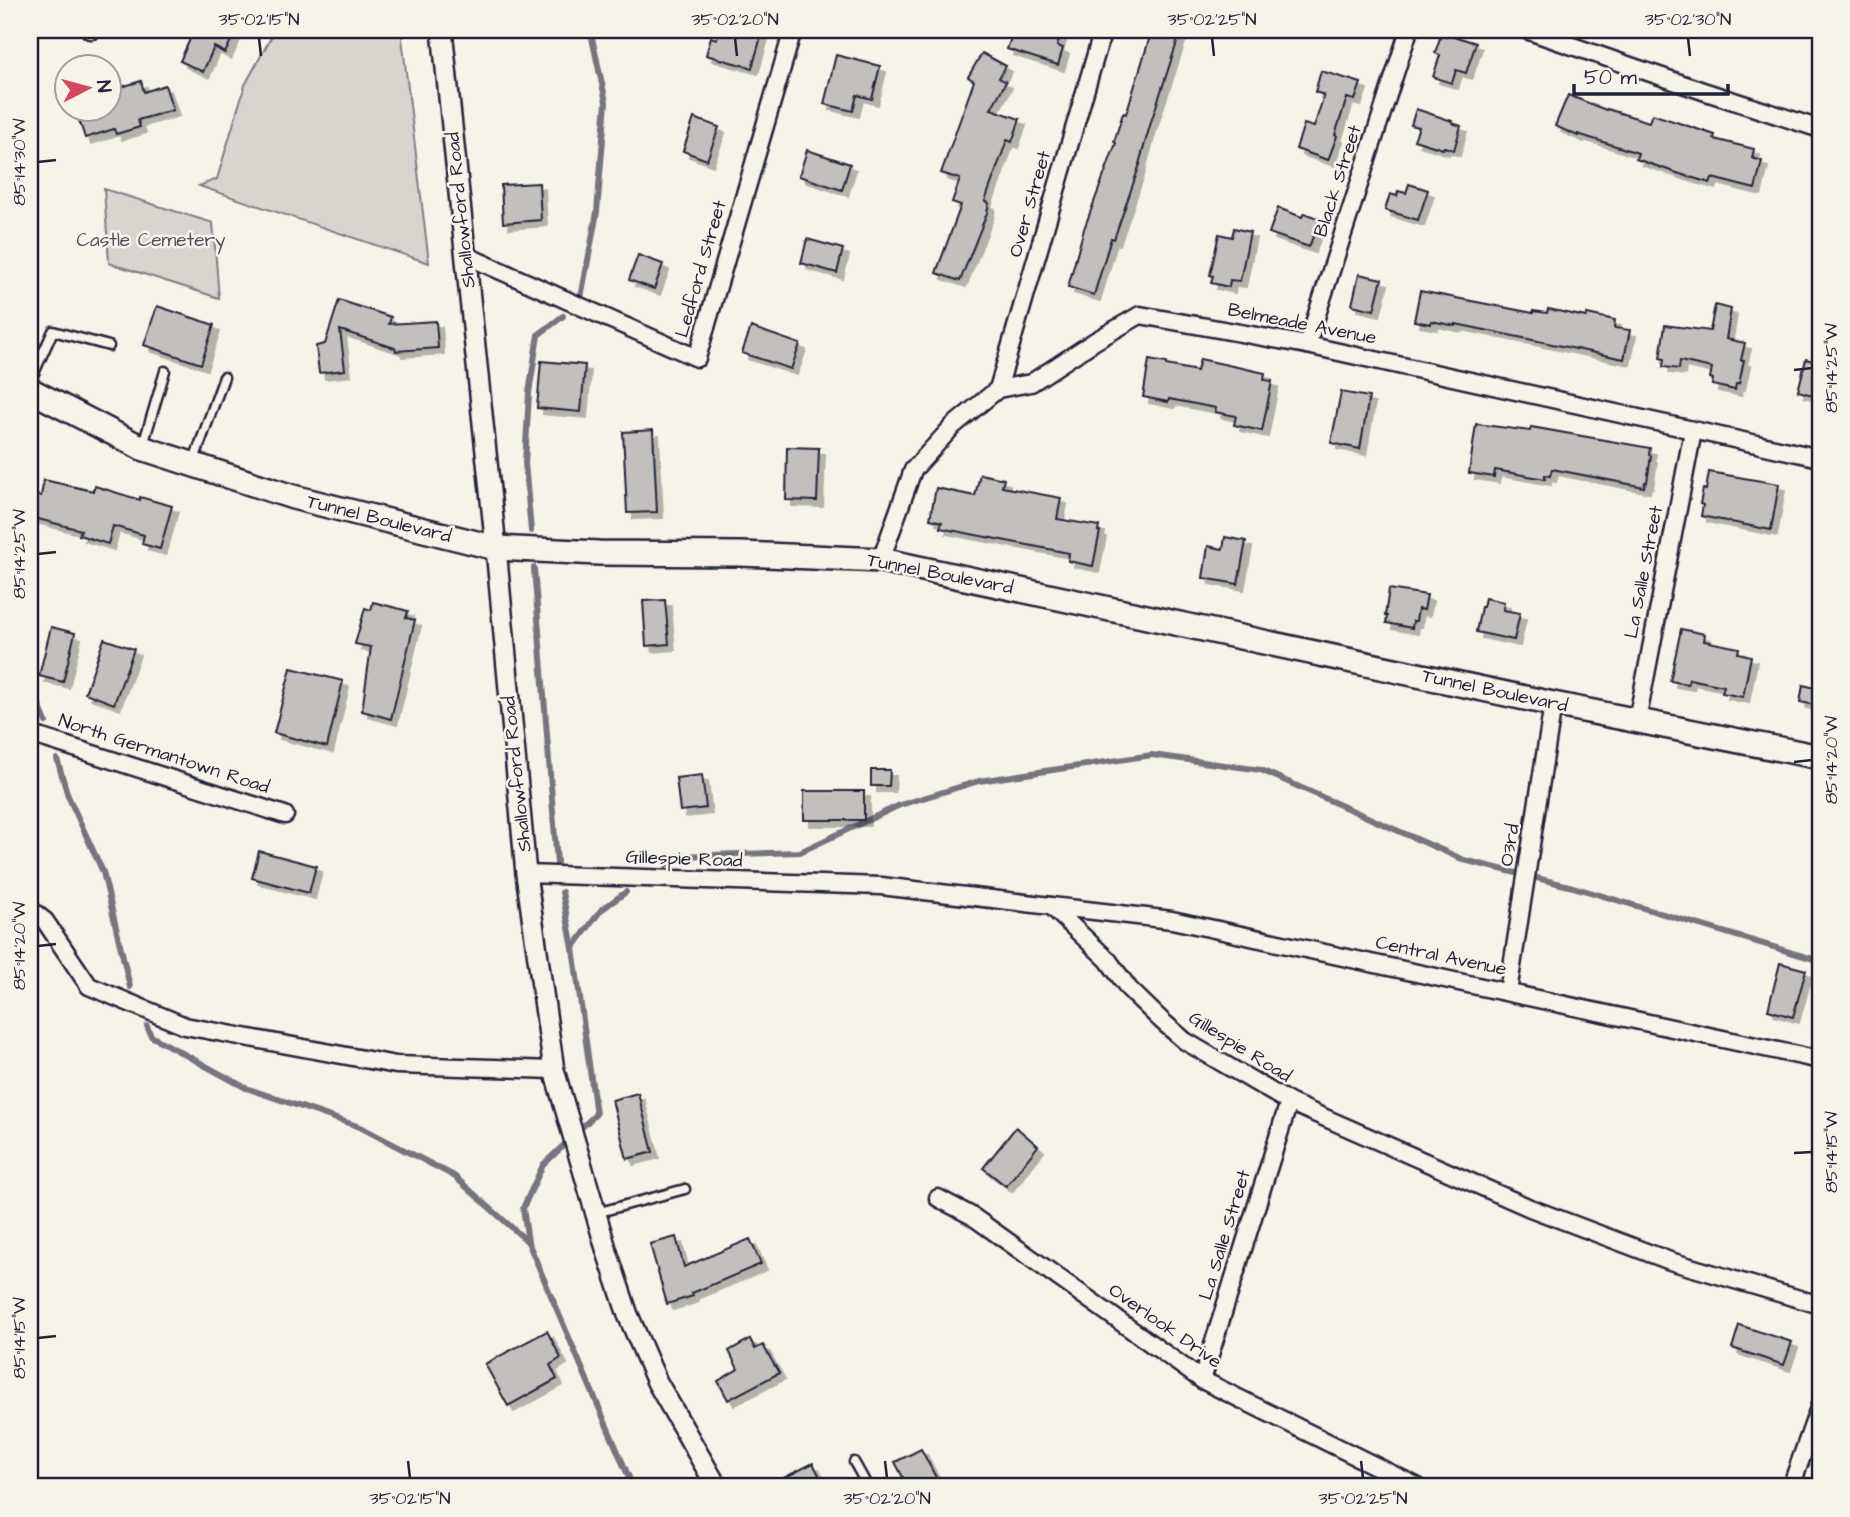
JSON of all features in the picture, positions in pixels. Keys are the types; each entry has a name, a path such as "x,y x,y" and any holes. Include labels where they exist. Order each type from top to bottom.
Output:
{"main road":[{"name":"Tunnel Boulevard","path":"30,390 142,448 192,465 293,497 496,548 881,559 1553,704 1820,757"}],"street":[{"name":"Shallowford Road","path":"442,30 496,548 526,874 554,1070 628,1315 657,1382 717,1487"},
{"name":"Ledford Street","path":"466,255 696,358 793,30"},
{"name":"Over Street","path":"998,389 1103,30"},
{"name":"Black Street","path":"1307,345 1409,30"},
{"path":"1526,30 1820,129"},
{"name":"Belmeade Avenue","path":"881,559 913,470 953,426 998,389 1031,383 1140,315 1307,345 1820,458"},
{"name":"La Salle Street","path":"1637,721 1693,431"},
{"name":"O3rd","path":"1508,992 1553,704"},
{"name":"North Germantown Road","path":"30,734 285,815"},
{"name":"Gillespie Road","path":"526,874 881,886 1051,906 1108,960 1129,989 1185,1041 1289,1102 1530,1208 1671,1261 1820,1305"},
{"name":"Central Avenue","path":"1051,906 1172,920 1820,1060"},
{"path":"30,909 45,921 89,986 185,1026 396,1065 554,1070"},
{"name":"La Salle Street","path":"1202,1380 1289,1102"},
{"name":"Overlook Drive","path":"937,1198 972,1216 1202,1380 1418,1487"},
{"path":"1791,1487 1820,1405"}],"lane":[{"path":"30,382 52,331 109,346"},
{"path":"142,448 166,371"},
{"path":"192,465 224,377"},
{"path":"596,1213 685,1188"},
{"path":"855,1462 868,1487"}],"green space":[{"path":"275,30 401,30 429,263 199,186 217,179 245,85"},
{"name":"Castle Cemetery","path":"104,189 213,223 219,298 109,263"}],"building":[{"path":"177,30 236,30 225,53 214,47 203,72 180,61 191,37"},
{"path":"719,30 763,30 752,68 706,55 711,37 717,39"},
{"path":"1021,30 1042,30 1060,36 1057,46 1063,48 1058,65 1007,49 1013,32 1019,34"},
{"path":"1152,30 1181,30 1140,164 1114,239 1111,238 1094,295 1068,287 1084,229 1116,143 1114,142 1123,113 1126,114"},
{"path":"1447,34 1476,43 1466,73 1456,70 1452,83 1433,77 1440,55 1435,53 1441,35 1446,37"},
{"path":"982,53 1006,66 999,78 1006,82 991,109 1020,119 1012,142 1007,140 985,201 989,203 987,213 960,281 936,273 961,205 952,202 960,179 941,173 974,81 968,77"},
{"path":"836,55 880,66 872,99 857,95 853,111 824,104"},
{"path":"1321,71 1361,83 1355,100 1347,98 1328,160 1296,149 1304,124 1314,127 1324,95 1315,92"},
{"path":"141,81 144,92 165,85 173,110 138,120 140,127 116,134 114,129 85,138 80,122 122,122 122,87"},
{"path":"1568,95 1606,110 1649,122 1652,114 1715,135 1714,139 1754,149 1752,158 1762,161 1755,189 1712,178 1710,183 1680,174 1636,159 1638,153 1578,136 1555,126"},
{"path":"1416,109 1461,126 1454,150 1414,140 1419,127 1411,125"},
{"path":"694,118 719,127 707,160 683,151"},
{"path":"807,150 850,164 842,190 799,176"},
{"path":"539,183 541,220 503,223 501,185"},
{"path":"1409,184 1428,190 1418,220 1385,210 1390,194 1397,196 1398,191 1406,193"},
{"path":"1278,208 1302,217 1304,213 1320,219 1309,247 1269,233"},
{"path":"1234,228 1250,232 1240,281 1230,280 1229,287 1211,283 1213,276 1210,275 1219,234 1232,237"},
{"path":"807,239 843,249 837,273 801,263"},
{"path":"638,255 663,264 654,289 629,280"},
{"path":"1359,274 1382,279 1374,310 1352,305"},
{"path":"1420,291 1533,313 1547,313 1548,309 1615,320 1614,328 1630,330 1624,359 1456,324 1414,321"},
{"path":"339,300 391,317 389,324 436,321 438,348 396,351 395,348 340,330 345,370 319,373 316,346 325,344"},
{"path":"1715,305 1731,309 1726,339 1745,343 1739,384 1736,384 1735,390 1712,385 1712,368 1680,361 1679,369 1663,367 1664,359 1660,358 1665,325 1710,331"},
{"path":"157,306 214,325 201,364 144,345"},
{"path":"751,327 800,344 791,369 742,353"},
{"path":"1200,359 1265,373 1264,380 1272,381 1262,431 1234,425 1236,416 1215,412 1216,408 1143,397 1149,360 1197,371"},
{"path":"1806,359 1820,363 1820,397 1798,391"},
{"path":"541,361 585,365 581,412 537,408"},
{"path":"1341,392 1369,397 1360,449 1331,443"},
{"path":"1476,424 1530,431 1531,427 1650,448 1647,482 1644,487 1552,469 1550,476 1545,475 1545,479 1495,470 1494,477 1469,473"},
{"path":"653,430 657,512 627,513 623,432"},
{"path":"787,447 819,448 817,501 786,500"},
{"path":"1709,472 1779,484 1771,530 1701,516 1703,505 1700,504"},
{"path":"980,474 1004,479 1002,487 1061,498 1057,519 1099,526 1093,566 1068,561 1069,553 940,528 942,522 930,519 936,488 975,496"},
{"path":"44,480 93,491 95,486 140,500 140,497 172,506 160,549 142,544 144,535 113,526 108,544 79,535 81,530 30,517 30,494 41,496"},
{"path":"1225,537 1246,541 1238,584 1203,578 1208,546 1223,549"},
{"path":"1389,589 1427,595 1424,610 1418,609 1412,628 1386,623"},
{"path":"1485,598 1504,602 1503,610 1520,613 1514,640 1476,632"},
{"path":"665,600 669,644 646,646 643,601"},
{"path":"373,602 408,611 406,618 415,620 391,719 362,711 371,647 355,644 365,608 371,610"},
{"path":"51,627 75,633 63,682 39,676"},
{"path":"1681,629 1705,634 1704,641 1739,648 1738,653 1751,656 1743,697 1722,693 1724,686 1689,679 1688,684 1670,681"},
{"path":"104,639 134,649 114,704 85,693"},
{"path":"291,668 343,681 327,747 274,733"},
{"path":"1803,685 1820,689 1820,706 1800,702"},
{"path":"871,770 890,770 889,786 871,786"},
{"path":"702,775 706,808 680,811 676,778"},
{"path":"804,791 864,791 864,820 804,820"},
{"path":"259,851 316,866 309,893 252,878"},
{"path":"1780,963 1806,970 1793,1017 1768,1010"},
{"path":"638,1093 653,1152 627,1159 612,1100"},
{"path":"1016,1127 1038,1146 1006,1186 983,1168"},
{"path":"676,1237 684,1267 750,1239 761,1264 692,1293 693,1296 667,1304 650,1244"},
{"path":"1739,1325 1792,1342 1784,1365 1732,1348"},
{"path":"547,1331 561,1358 550,1365 557,1379 508,1406 485,1364"},
{"path":"750,1339 755,1349 763,1345 779,1373 728,1400 718,1381 738,1369 729,1351"},
{"path":"921,1449 941,1487 908,1487 895,1462"},
{"path":"813,1463 825,1487 766,1487"}],"waterway":[{"path":"580,303 597,212 606,102 592,38 587,30"},
{"path":"531,531 525,463 529,393 538,335 563,316"},
{"path":"534,568 557,863"},
{"path":"30,683 46,722"},
{"path":"666,865 678,856 800,852 900,805 979,781 1152,755 1261,770 1464,860 1573,887 1820,961"},
{"path":"57,759 68,796 103,872 130,987"},
{"path":"562,892 573,948 596,1114 580,1129"},
{"path":"573,948 601,910 626,892"},
{"path":"147,1026 151,1036 246,1088 360,1127 454,1176 528,1242"},
{"path":"565,1144 543,1165 523,1208 528,1242 633,1487"}]}
